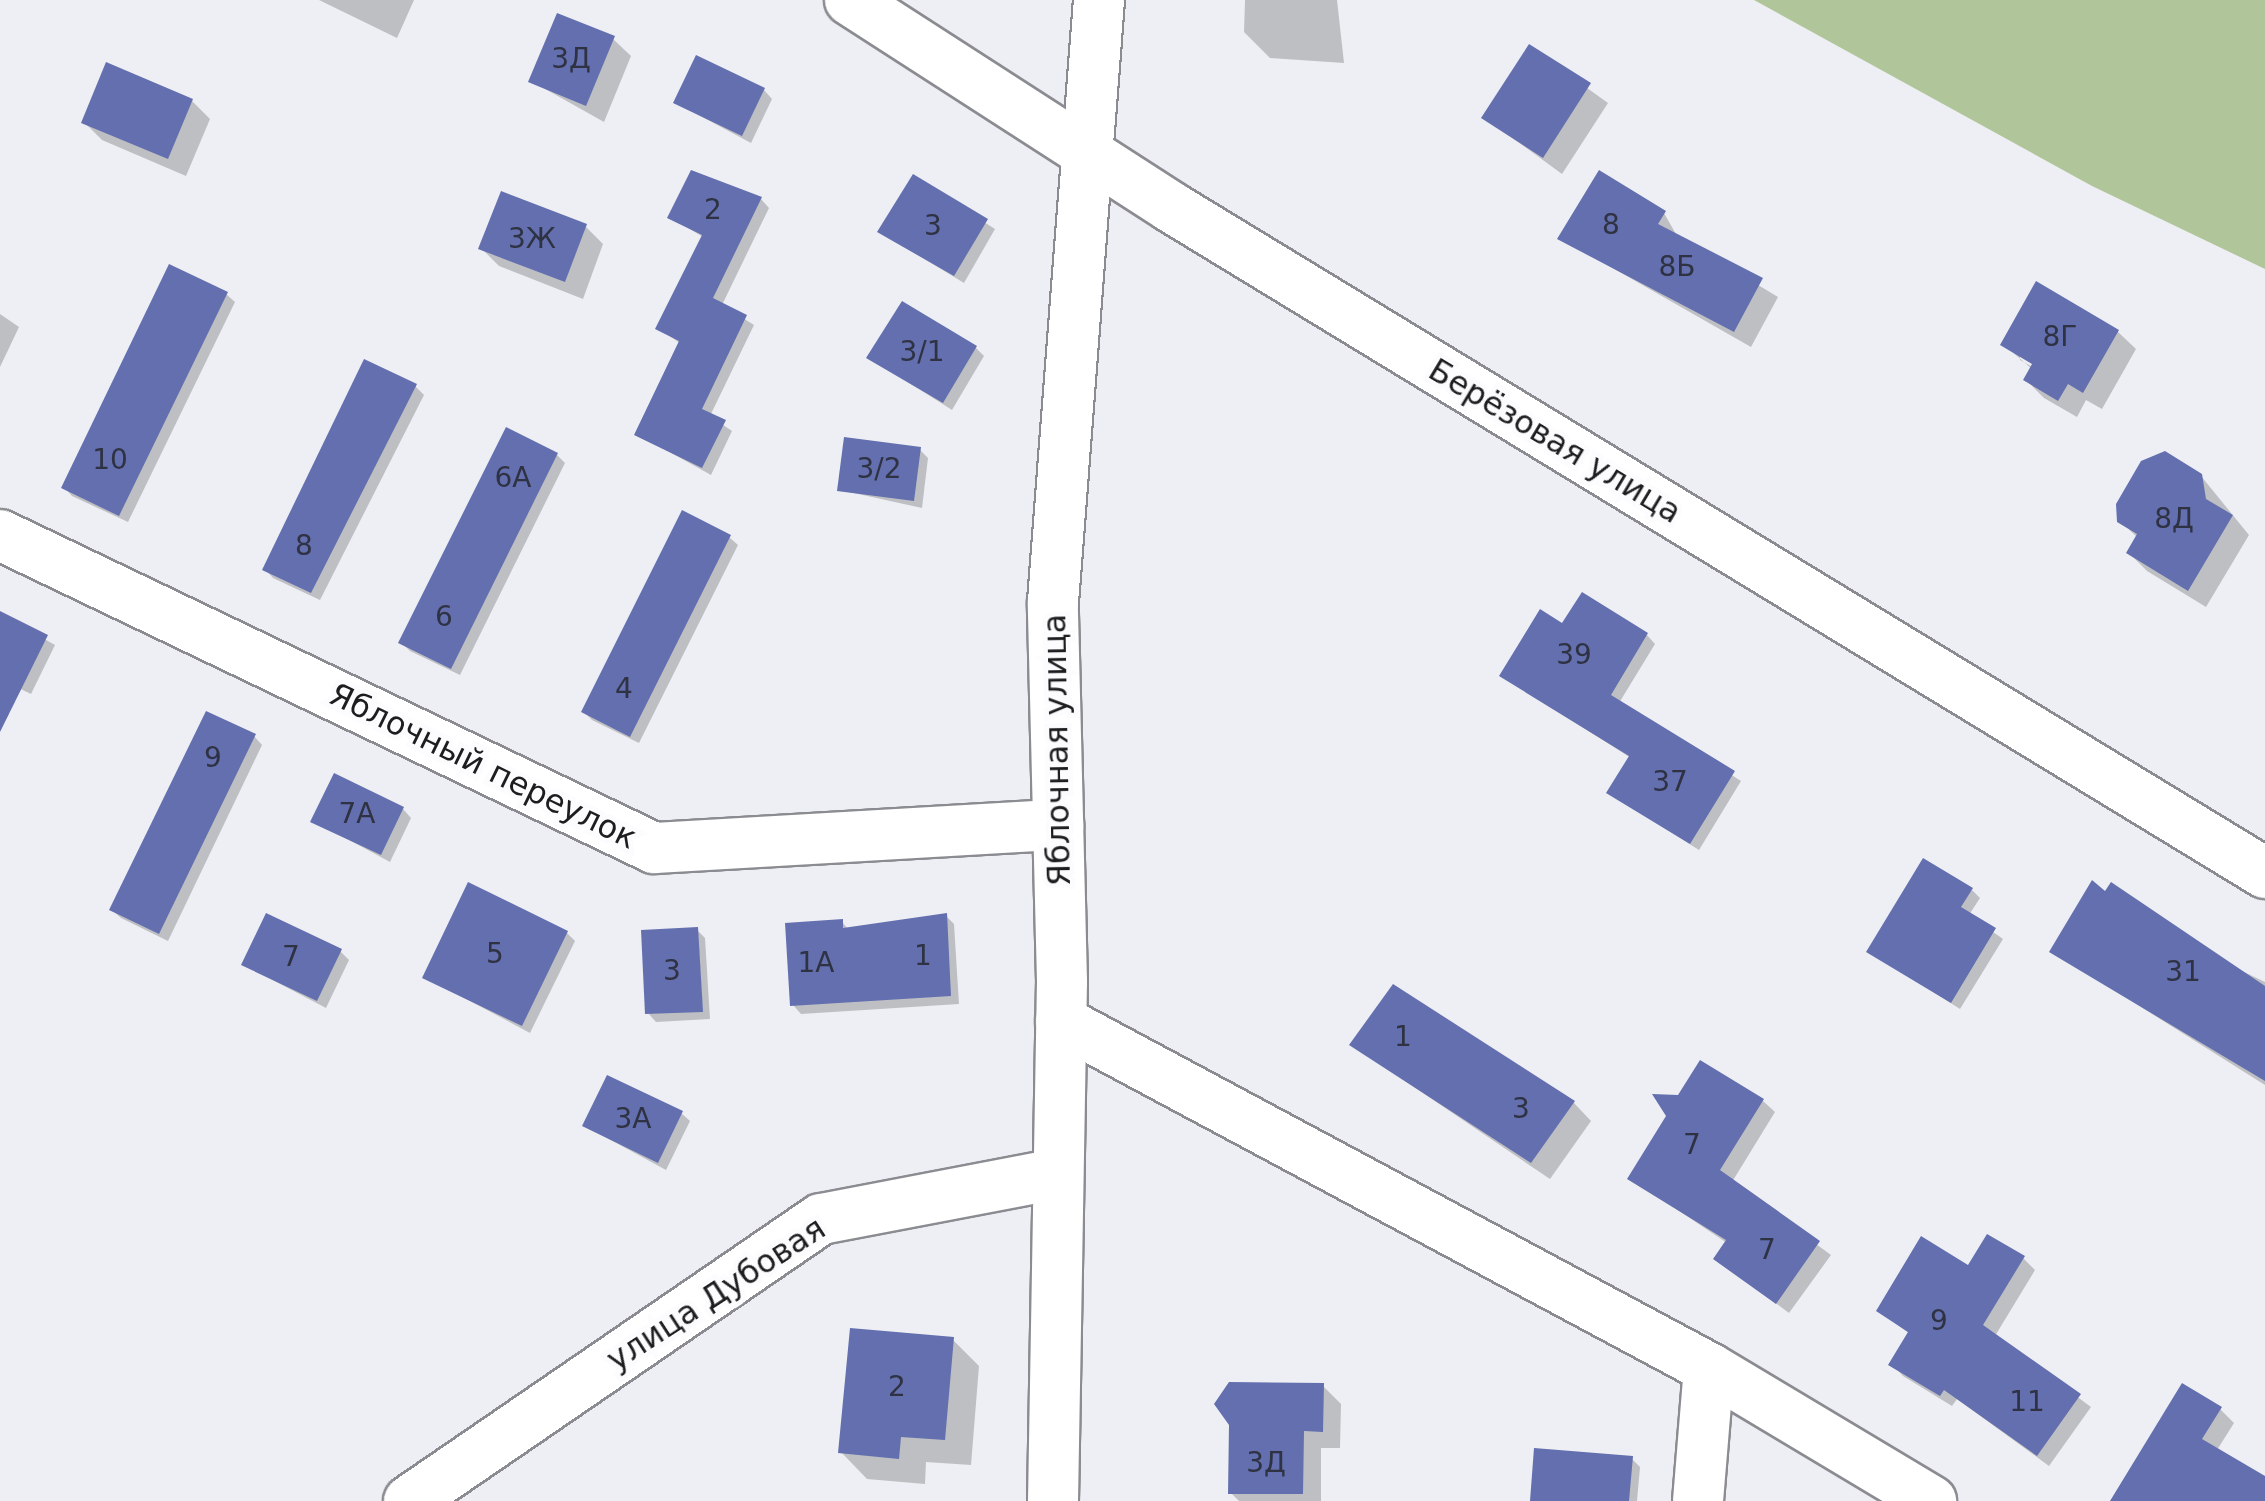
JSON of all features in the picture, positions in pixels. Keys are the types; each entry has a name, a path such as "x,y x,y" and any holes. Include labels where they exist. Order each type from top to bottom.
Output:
{"street":[{"name":"Берёзовая улица","path":"850,0 1092,154 2265,872"},
{"name":"Яблочная улица","path":"1053,1501 1061,1021 1053,602 1092,154 1098,0"},
{"name":"Яблочный переулок","path":"0,535 654,848 1058,825"},
{"path":"1061,1021 1709,1368 1931,1501"},
{"name":"улица Дубовая","path":"409,1501 821,1219 1058,1174"},
{"path":"1698,1501 1709,1368"}],"green space":[{"path":"1754,0 2265,0 2265,269 2092,186"}],"building":[{"path":"557,13 615,36 586,106 528,82"},
{"path":"1529,44 1591,83 1543,158 1481,118"},
{"path":"696,55 765,88 742,136 673,103"},
{"path":"106,62 193,99 168,159 81,123"},
{"path":"691,170 762,197 713,298 747,315 702,409 726,420 702,468 634,435 679,341 655,329 702,235 667,218"},
{"path":"1599,170 1666,211 1658,224 1763,278 1734,332 1557,239"},
{"path":"913,174 988,219 954,276 877,232"},
{"path":"501,191 587,224 565,282 478,249"},
{"path":"169,264 228,292 119,516 61,488"},
{"path":"2036,281 2119,330 2083,393 2068,384 2058,401 2023,380 2032,364 2000,345"},
{"path":"902,301 977,346 943,403 866,358"},
{"path":"364,359 417,384 311,593 262,570"},
{"path":"506,427 558,453 451,669 398,643"},
{"path":"844,437 921,447 914,501 837,491"},
{"path":"2165,451 2202,474 2206,499 2233,515 2188,591 2126,553 2137,534 2117,522 2116,504 2141,461"},
{"path":"682,510 731,535 630,737 581,712"},
{"path":"1582,592 1648,633 1611,695 1735,771 1690,844 1606,793 1629,756 1499,676 1540,609 1562,623"},
{"path":"0,611 48,635 0,732"},
{"path":"206,711 256,734 159,934 109,910"},
{"path":"334,773 404,807 381,855 310,822"},
{"path":"1923,858 1973,888 1961,907 1996,928 1951,1003 1866,952"},
{"path":"2092,880 2105,891 2111,882 2265,986 2265,1081 2049,952"},
{"path":"468,882 568,931 522,1026 422,978"},
{"path":"266,913 342,949 317,1001 241,965"},
{"path":"947,913 951,996 790,1006 785,923 843,919 843,928"},
{"path":"698,927 703,1012 645,1014 641,930"},
{"path":"1393,984 1575,1101 1531,1163 1349,1045"},
{"path":"1700,1060 1764,1099 1720,1170 1820,1241 1776,1304 1713,1259 1726,1240 1627,1179 1666,1116 1652,1094 1678,1095"},
{"path":"607,1075 683,1111 658,1163 582,1126"},
{"path":"1987,1234 2025,1256 1983,1325 2081,1394 2037,1456 1944,1390 1940,1396 1888,1365 1908,1332 1876,1311 1921,1236 1968,1265"},
{"path":"850,1328 954,1337 945,1440 901,1437 899,1459 838,1453"},
{"path":"1229,1382 1324,1383 1323,1432 1304,1431 1303,1494 1228,1494 1229,1425 1214,1404"},
{"path":"2182,1383 2222,1407 2202,1439 2265,1476 2265,1501 2110,1501"},
{"path":"1534,1448 1633,1456 1629,1501 1530,1501"}]}
